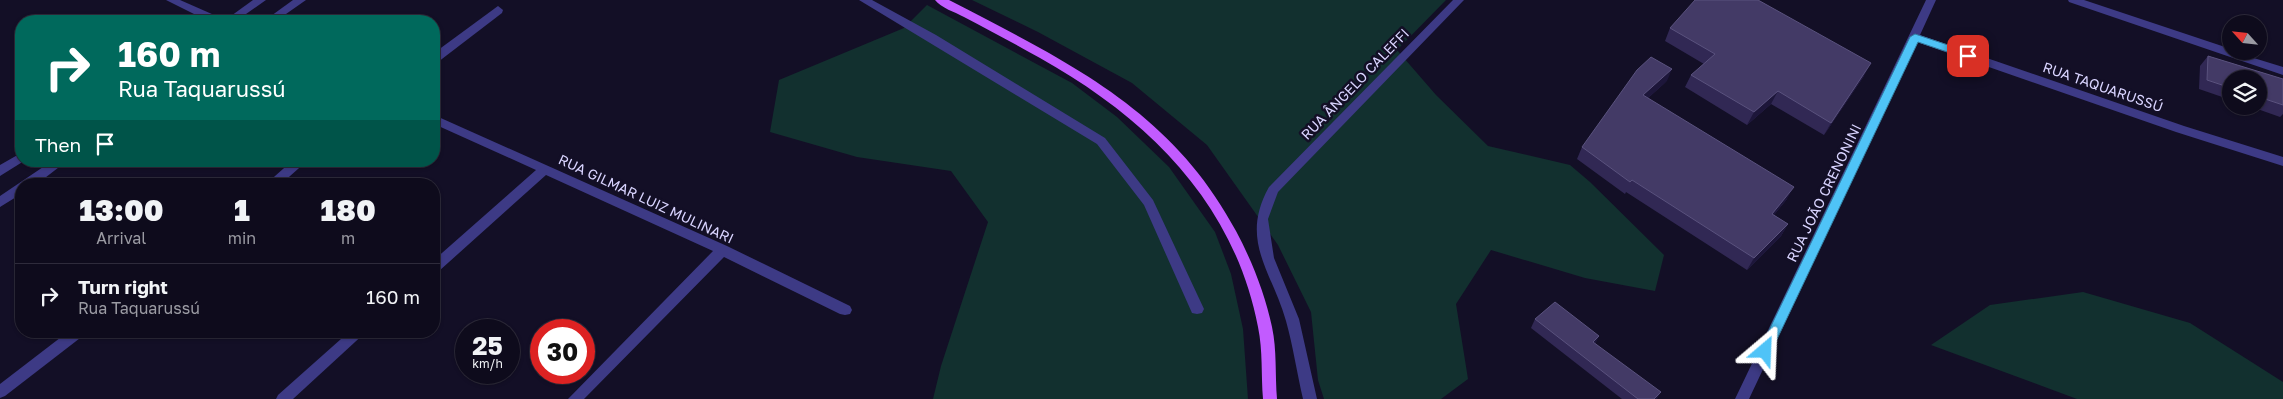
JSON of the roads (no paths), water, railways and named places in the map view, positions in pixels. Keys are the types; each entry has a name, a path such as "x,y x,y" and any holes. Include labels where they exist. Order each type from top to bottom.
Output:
{"main road":[{"path":"940,0 1015,39 1085,80 1147,125 1188,168 1226,224 1249,271 1265,328 1270,399"}],"street":[{"path":"171,0 204,15"},
{"path":"238,15 261,0"},
{"path":"278,15 301,0"},
{"path":"864,0 932,38 1101,141 1149,204 1197,309"},
{"name":"RUA ÂNGELO CALEFFI","path":"1310,399 1292,319 1267,258 1262,219 1273,190 1459,0"},
{"name":"RUA JOÃO CRENONINI","path":"1742,399 1931,0"},
{"path":"2073,0 2283,71"},
{"path":"440,54 498,10"},
{"name":"RUA TAQUARUSSÚ","path":"1915,37 2180,129 2283,162"},
{"name":"RUA GILMAR LUIZ MULINARI","path":"440,122 722,250 845,310"},
{"path":"0,171 15,161"},
{"path":"36,178 52,167"},
{"path":"280,178 293,167"},
{"path":"440,262 545,170"},
{"path":"0,202 15,192"},
{"path":"575,399 722,250"},
{"path":"0,392 70,338"},
{"path":"283,399 352,338"}]}
